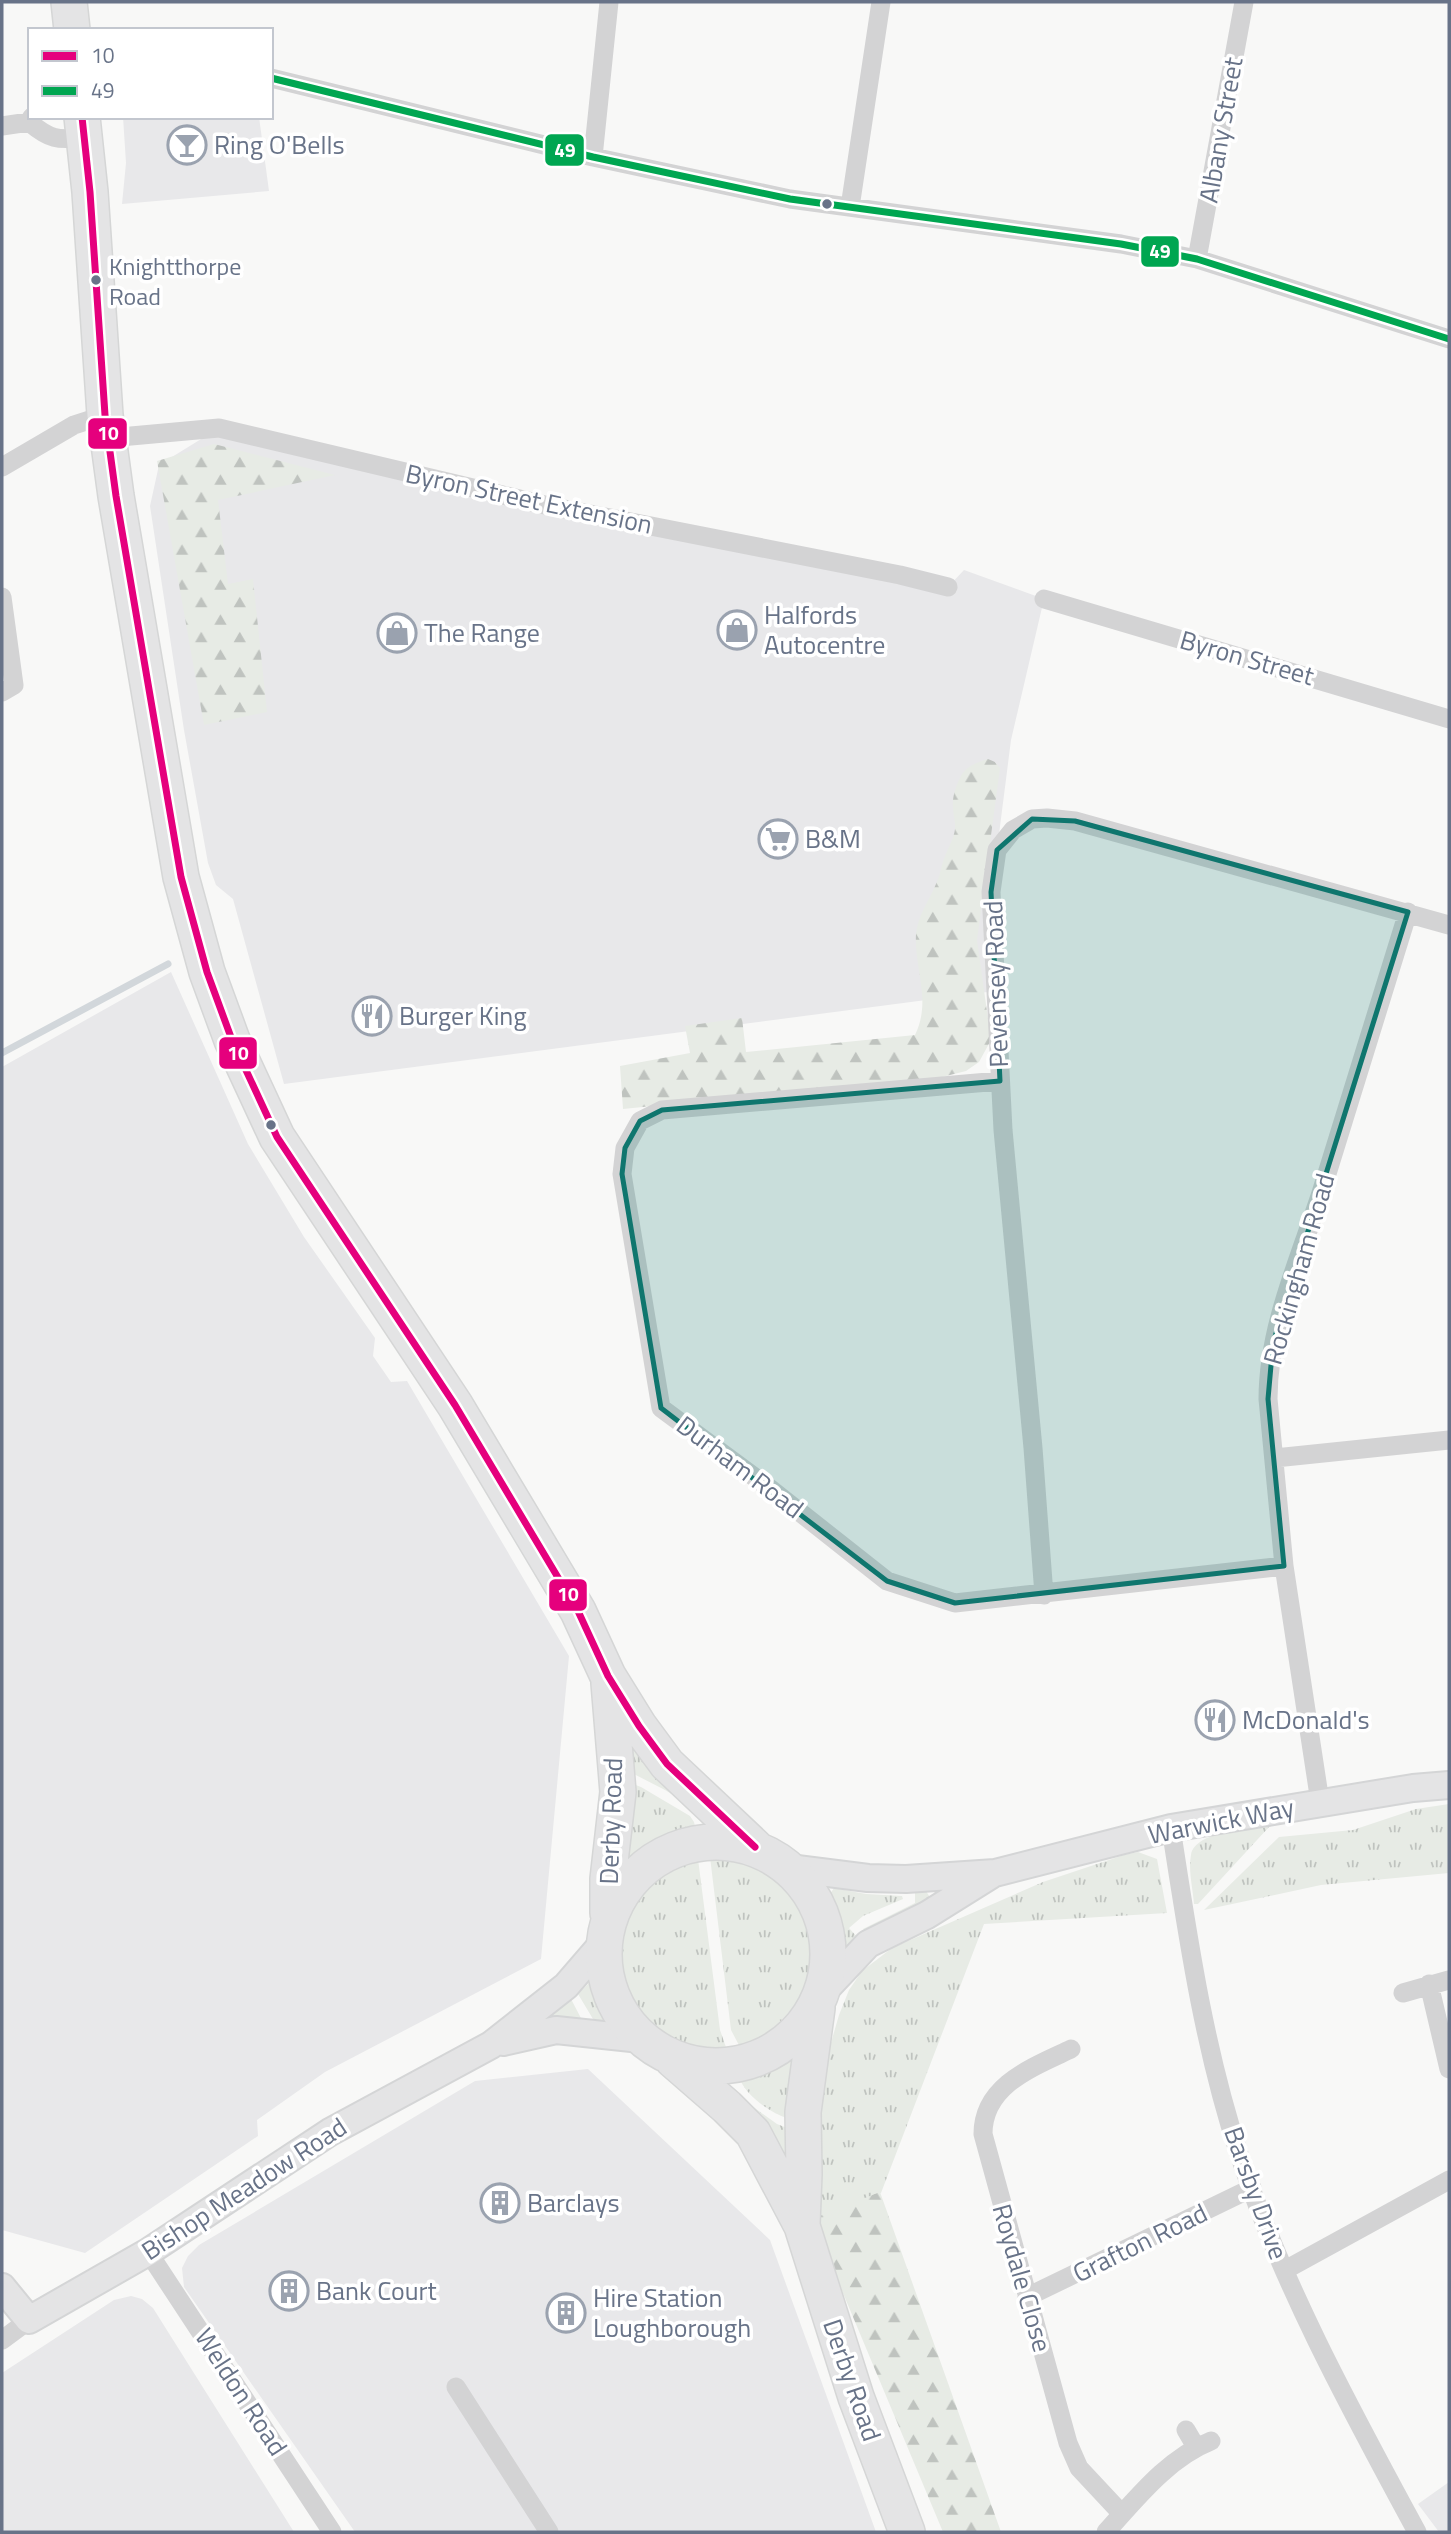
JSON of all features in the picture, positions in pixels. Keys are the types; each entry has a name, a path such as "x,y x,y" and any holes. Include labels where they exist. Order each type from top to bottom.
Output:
{"highway":[{"path":"69,2 72,28"},
{"name":"Derby Road","path":"83,127 107,426 116,496 181,877 207,972 232,1040 277,1137 455,1405 578,1611 608,1676 639,1726 667,1764 755,1847"},
{"name":"Derby Road","path":"606,1933 608,1879 618,1780 608,1676"},
{"path":"702,1841 725,1841 755,1847 789,1868 811,1893 821,1910 829,1949 828,1969 820,1998 799,2031 765,2055 744,2063 703,2067 673,2060 641,2039 612,1996 605,1971 606,1933 617,1900 639,1871 669,1851 702,1841"},
{"name":"Derby Road","path":"802,2226 802,2124 820,1998"},
{"name":"Derby Road","path":"673,2060 753,2133 802,2226 856,2397 907,2532"}],"street":[{"path":"593,157 609,2"},
{"path":"850,207 881,2"},
{"name":"Albany Street","path":"1197,259 1244,2"},
{"path":"273,78 593,157 790,199 1121,244 1197,259 1449,339"},
{"path":"2,126 30,120 44,135 64,140 83,127"},
{"name":"Byron Street Extension","path":"2,467 74,425 219,428 549,506 900,575 948,587"},
{"path":"2,597 14,685 2,692"},
{"name":"Byron Street","path":"1044,599 1449,719"},
{"name":"Pevensey Road","path":"1044,1595 1000,1081 991,892 997,850 1013,830 1031,819 1075,821 1449,925"},
{"name":"Rockingham Road","path":"1321,1802 1284,1566 1268,1399 1268,1372 1273,1343 1408,912"},
{"name":"Durham Road","path":"1000,1081 662,1110 640,1121 625,1148 622,1174 661,1408 768,1487 887,1581 955,1604 1284,1566"},
{"path":"1275,1458 1449,1440"},
{"name":"Warwick Way","path":"789,1868 868,1878 906,1879 995,1873 1171,1828 1321,1802 1449,1785"},
{"name":"Barsby Drive","path":"1171,1828 1201,2008 1223,2100 1252,2188 1285,2270 1336,2378 1417,2532"},
{"name":"Warwick Way","path":"820,1998 848,1962 868,1944 927,1915 995,1873"},
{"name":"Bishop Meadow Road","path":"2,2340 29,2320 148,2252 330,2132 491,2045 566,1986 606,1933"},
{"path":"1403,1993 1449,1980"},
{"path":"1429,1984 1449,2068"},
{"name":"Bishop Meadow Road","path":"491,2045 556,2031 641,2039"},
{"name":"Roydale Close","path":"1057,2049 1002,2088 990,2101 983,2120 986,2148 1068,2443 1079,2468 1122,2514"},
{"path":"1285,2270 1449,2180"},
{"name":"Grafton Road","path":"1027,2297 1252,2188"},
{"name":"Weldon Road","path":"148,2252 332,2532"},
{"path":"2,2287 29,2320"},
{"path":"456,2386 549,2532"},
{"path":"1106,2532 1198,2439"}],"highlighted area":[{"path":"1032,819 1075,821 1408,912 1273,1343 1268,1399 1284,1566 955,1603 887,1581 661,1408 622,1174 625,1148 640,1121 662,1110 1000,1081 991,892 997,850"}],"shaded area":[{"path":"123,119 259,119 269,191 122,204 126,163"},
{"path":"219,428 948,587 964,570 1044,599 1011,740 997,850 995,991 284,1084 233,899 216,885 208,863 184,730 150,506 159,465"},
{"path":"171,972 248,1144 304,1237 375,1338 373,1356 391,1382 407,1381 569,1656 541,1959 325,2072 257,2120 258,2136 85,2253 2,2230 2,1067"},
{"path":"588,2069 770,2240 876,2532 355,2532 184,2287 182,2268 188,2256 199,2245 475,2081"},
{"path":"131,2296 142,2299 153,2308 294,2532 2,2532 2,2373 114,2300"},
{"path":"1449,2482 1449,2532 1439,2532 1418,2504"}],"green space":[{"path":"214,444 335,475 218,500 228,584 253,579 267,712 204,725 157,461"},
{"path":"988,759 1000,768 977,940 991,1040 979,1062 966,1071 942,1077 623,1109 620,1066 690,1053 685,1026 742,1018 746,1052 915,1035 922,1009 916,947 917,927 954,834 953,803 958,783 969,767"},
{"path":"633,1734 686,1803 628,1771"},
{"path":"628,1782 690,1816 696,1831 664,1841 625,1864"},
{"path":"1449,1804 1449,1873 1321,1885 1204,1910 1279,1837 1353,1830 1416,1809"},
{"path":"1269,1827 1198,1904 1194,1904 1190,1867 1195,1847 1212,1836"},
{"path":"1138,1852 1157,1859 1167,1913 984,1924 881,2193 811,2221 820,2081 839,2015 849,1990 862,1971 892,1948 1043,1882"},
{"path":"710,1857 748,1860 772,1870 802,1900 813,1930 815,1949 812,1967 798,2001 773,2028 741,2049 731,2030"},
{"path":"698,1859 720,2030 728,2053 705,2053 682,2047 661,2036 643,2021 628,2003 618,1982 613,1959 615,1936 620,1922 636,1898 659,1878"},
{"path":"834,1888 866,1894 902,1896 903,1899 863,1916 849,1928 858,1938 847,1949 843,1946 841,1926 830,1894"},
{"path":"926,1891 931,1899 865,1932 863,1929 915,1903 915,1893"},
{"path":"590,1982 611,2021 606,2026 593,2023 578,1994"},
{"path":"571,1999 583,2022 554,2022 552,2013"},
{"path":"791,2055 801,2063 788,2118 759,2102 746,2090 739,2077 763,2070"},
{"path":"745,2101 787,2128 790,2166"},
{"path":"880,2192 1001,2532 943,2532 812,2219"}],"waterway":[{"path":"2,1053 168,964"}],"transit line":[{"name":"49","path":"273,78 593,157 790,199 1121,244 1197,259 1449,339"},
{"name":"10","path":"82,119 90,192 105,415 116,496 181,877 207,972 232,1040 277,1137 455,1405 578,1611 608,1676 639,1726 667,1764 755,1847"}],"place":[{"name":"Ring O'Bells","path":"187,145"},
{"name":"Knightthorpe Road","path":"96,280"},
{"name":"Halfords Autocentre","path":"737,630"},
{"name":"The Range","path":"397,633"},
{"name":"B&M","path":"778,839"},
{"name":"Burger King","path":"372,1016"},
{"name":"McDonald's","path":"1215,1720"},
{"name":"Barclays","path":"500,2203"},
{"name":"Bank Court","path":"289,2291"},
{"name":"Hire Station Loughborough","path":"566,2313"}]}
